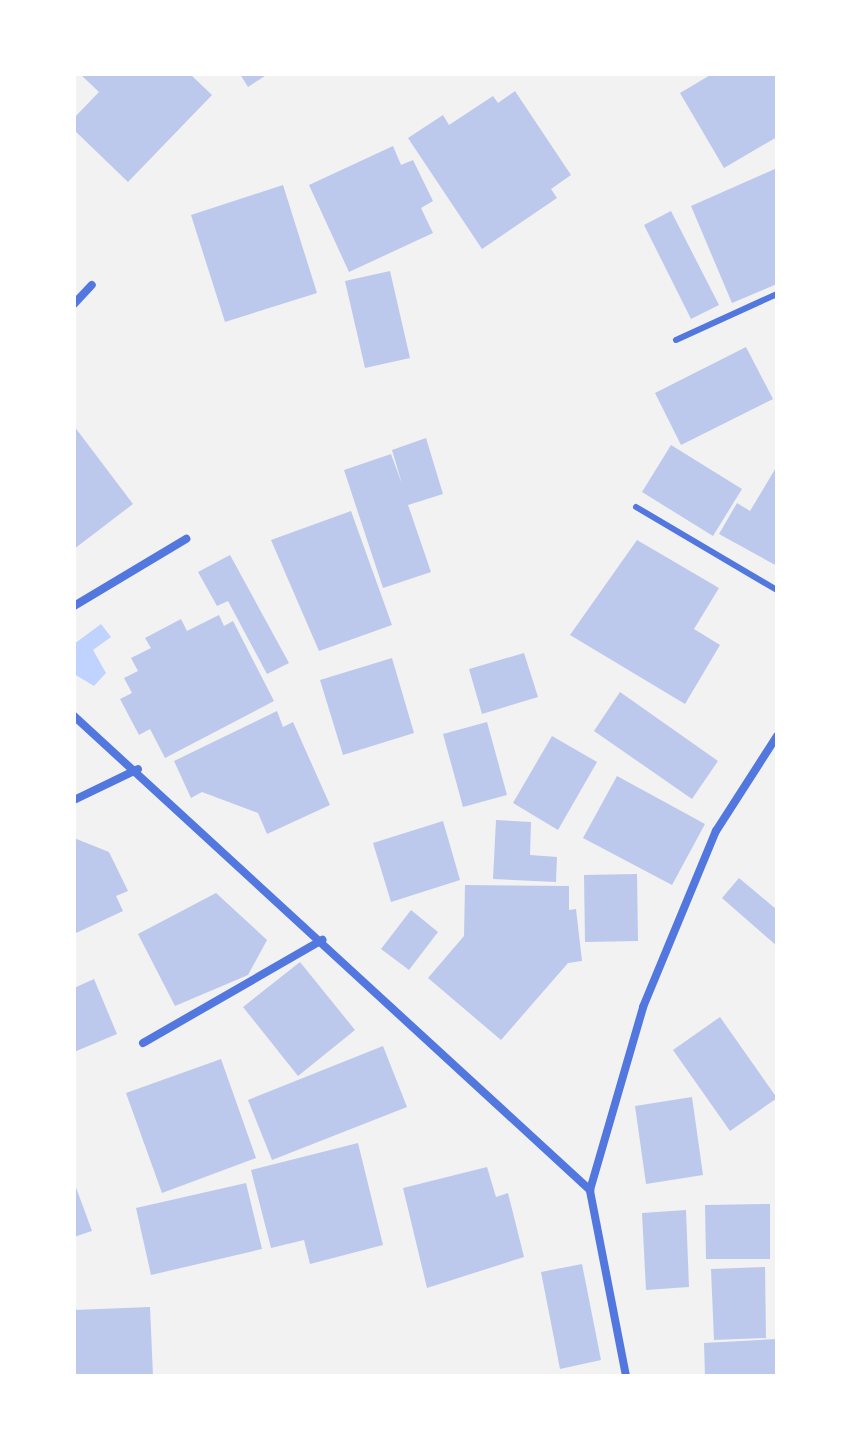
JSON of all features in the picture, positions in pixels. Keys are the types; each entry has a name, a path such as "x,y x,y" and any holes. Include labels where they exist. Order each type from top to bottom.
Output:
{"street":[{"path":"74,304 92,285"},
{"path":"74,606 186,539"},
{"path":"74,716 138,769 590,1190"},
{"path":"626,1376 590,1190 643,1007 716,831 777,736"},
{"path":"74,800 138,769"},
{"path":"143,1043 322,940"}],"lane":[{"path":"676,340 777,294"},
{"path":"636,507 777,590"}],"water":[{"path":"101,624 111,637 93,650 106,673 94,686 74,674 74,644"}],"building":[{"path":"80,74 190,74 212,95 128,182 74,130 74,118 99,92"},
{"path":"240,74 268,74 248,87"},
{"path":"712,74 777,74 777,137 724,168 680,93"},
{"path":"515,91 571,175 551,189 557,198 482,249 408,138 443,115 449,125 493,96 498,103"},
{"path":"393,146 401,165 413,160 433,201 421,208 433,233 349,272 309,185"},
{"path":"777,168 777,284 732,303 691,206"},
{"path":"283,185 317,293 225,322 191,215"},
{"path":"671,211 719,305 691,319 644,225"},
{"path":"390,271 410,358 365,368 345,281"},
{"path":"746,347 773,399 681,445 655,393"},
{"path":"74,426 133,504 74,549"},
{"path":"426,438 443,494 408,505 431,572 383,588 344,470 391,454 402,484 392,450"},
{"path":"671,445 742,489 713,536 642,492"},
{"path":"777,466 777,566 719,534 737,503 750,511"},
{"path":"351,511 392,625 319,651 271,540"},
{"path":"637,540 719,588 694,629 720,645 685,704 570,635"},
{"path":"230,555 289,663 267,674 228,601 217,606 198,572"},
{"path":"219,615 224,626 233,621 274,701 165,758 150,729 139,735 120,699 132,693 124,678 138,671 131,658 151,648 145,638 181,619 187,631"},
{"path":"524,653 538,697 482,714 469,669"},
{"path":"392,658 414,733 343,755 320,680"},
{"path":"620,692 718,761 692,799 594,731"},
{"path":"277,711 283,727 293,722 330,805 267,834 258,813 202,792 191,798 174,761"},
{"path":"487,722 507,795 463,807 443,734"},
{"path":"552,736 597,762 558,830 513,803"},
{"path":"617,776 705,824 672,885 583,838"},
{"path":"496,820 531,822 530,855 557,857 556,882 493,879"},
{"path":"443,821 460,880 391,902 373,843"},
{"path":"74,838 109,852 128,891 116,896 123,911 74,934"},
{"path":"637,874 638,941 585,942 584,875"},
{"path":"739,878 777,910 777,946 722,898"},
{"path":"465,885 569,886 569,910 576,909 582,961 568,963 501,1040 428,978 464,936"},
{"path":"216,893 267,940 248,975 175,1006 138,934"},
{"path":"411,910 438,932 409,970 381,949"},
{"path":"300,962 355,1030 298,1076 243,1007"},
{"path":"94,979 117,1034 74,1052 74,988"},
{"path":"720,1017 777,1098 730,1131 673,1050"},
{"path":"383,1046 407,1107 272,1160 248,1100"},
{"path":"221,1059 256,1158 162,1193 126,1093"},
{"path":"692,1097 703,1175 646,1184 635,1106"},
{"path":"358,1143 383,1245 310,1264 304,1240 271,1248 251,1170"},
{"path":"487,1167 496,1197 508,1193 524,1257 427,1288 403,1188"},
{"path":"74,1182 92,1231 74,1237"},
{"path":"246,1183 262,1249 151,1275 136,1208"},
{"path":"770,1204 770,1259 706,1259 705,1205"},
{"path":"686,1210 689,1287 646,1290 642,1213"},
{"path":"582,1264 601,1360 560,1369 541,1272"},
{"path":"765,1267 766,1338 714,1340 711,1269"},
{"path":"150,1307 153,1376 74,1376 74,1310"},
{"path":"777,1339 777,1376 705,1376 704,1343"}]}
